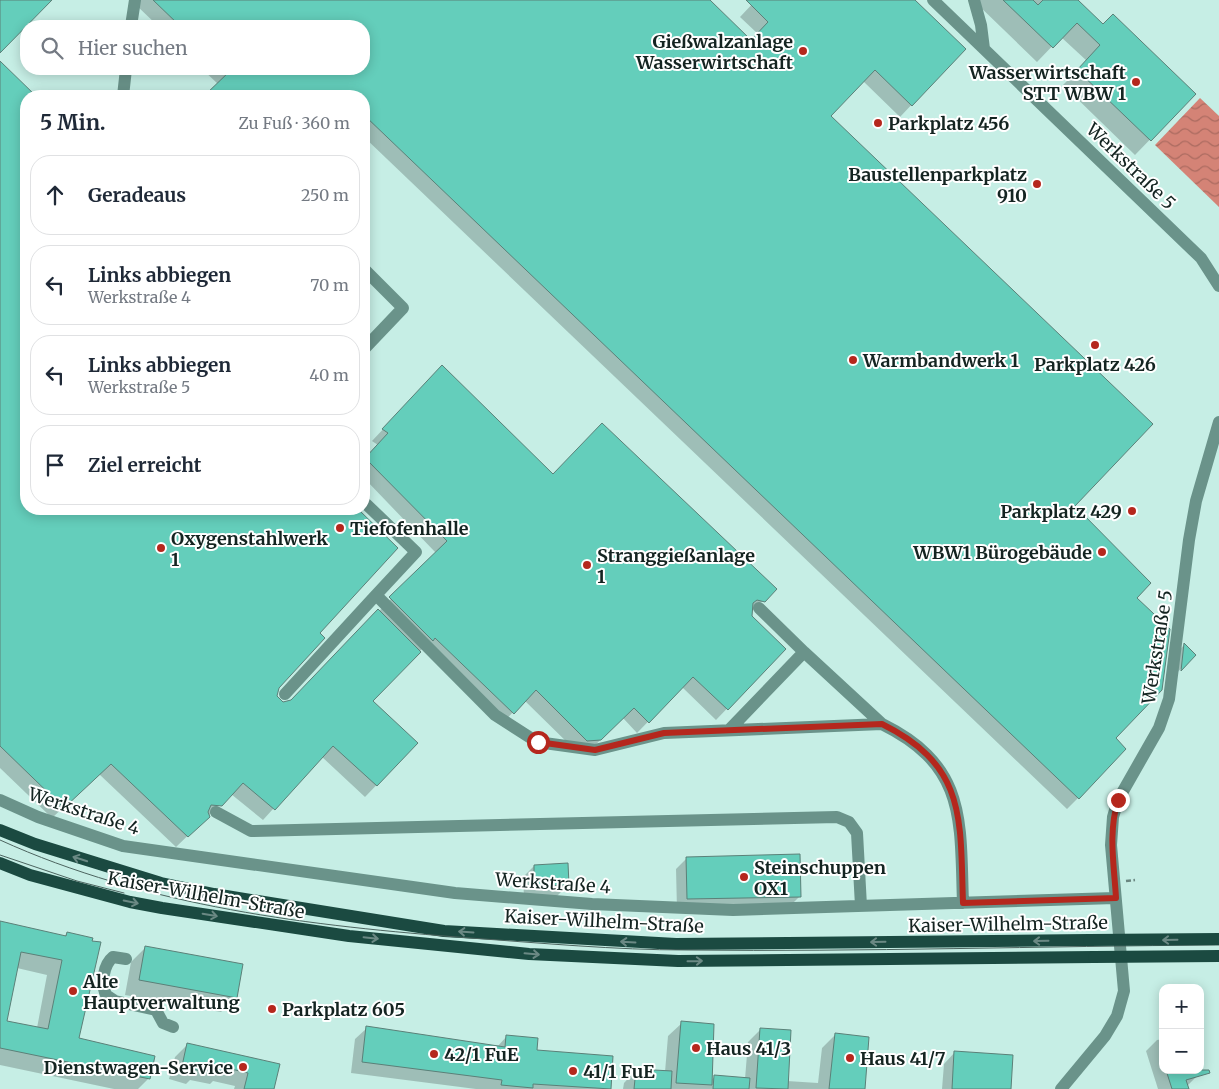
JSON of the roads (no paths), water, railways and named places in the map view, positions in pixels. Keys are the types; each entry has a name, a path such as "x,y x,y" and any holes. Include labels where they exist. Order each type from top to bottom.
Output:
{"main road":[{"name":"Kaiser-Wilhelm-Straße","path":"0,830 35,844 161,883 253,901 444,931 676,944 1219,939"},
{"name":"Kaiser-Wilhelm-Straße","path":"0,863 56,882 130,902 162,908 350,936 529,954 678,962 1219,956"}],"lane":[{"path":"132,20 135,0"},
{"name":"Werkstraße 5","path":"933,0 1201,258 1219,286"},
{"path":"974,0 982,25 984,49"},
{"path":"124,90 125,75"},
{"path":"370,275 403,308 370,343"},
{"name":"Werkstraße 5","path":"1061,1089 1106,1036 1117,1016 1124,991 1111,845 1113,817 1118,800 1159,728 1169,699 1189,540 1196,501 1219,422"},
{"path":"285,694 416,552 370,508"},
{"path":"376,595 495,715 538,742 595,750 664,733 882,724"},
{"path":"759,608 882,724 906,736 930,755 944,775 960,821 963,903"},
{"path":"730,730 804,652"},
{"name":"Werkstraße 4","path":"0,800 38,817 123,846 455,893 592,904 733,910 1116,898"},
{"path":"216,812 251,831 837,817 848,822 857,833 861,906"},
{"path":"126,959 113,957 108,962 103,984 106,995 115,1001 156,1010 163,1023 173,1027"}],"water":[{"path":"1200,98 1219,116 1219,207 1155,145"}],"tram line":[{"path":"0,840 56,863 113,882 171,897 230,910 350,927 410,933 578,946 660,950 1219,945"},
{"path":"0,855 77,881 124,893"}],"place":[{"name":"Gießwalzanlage Wasserwirtschaft","path":"803,51"},
{"name":"Wasserwirtschaft STT WBW 1","path":"1136,82"},
{"name":"Parkplatz 456","path":"878,123"},
{"name":"Baustellenparkplatz 910","path":"1037,184"},
{"name":"Parkplatz 426","path":"1095,345"},
{"name":"Warmbandwerk 1","path":"853,360"},
{"name":"Parkplatz 429","path":"1132,511"},
{"name":"Tiefofenhalle","path":"340,528"},
{"name":"Oxygenstahlwerk 1","path":"161,548"},
{"name":"WBW1 Bürogebäude","path":"1102,552"},
{"name":"Stranggießanlage 1","path":"587,565"},
{"name":"Steinschuppen OX1","path":"744,877"},
{"name":"Alte Hauptverwaltung","path":"73,991"},
{"name":"Parkplatz 605","path":"272,1009"},
{"name":"Haus 41/3","path":"696,1048"},
{"name":"42/1 FuE","path":"434,1054"},
{"name":"Haus 41/7","path":"850,1058"},
{"name":"Dienstwagen-Service","path":"243,1067"},
{"name":"41/1 FuE","path":"573,1071"}]}
